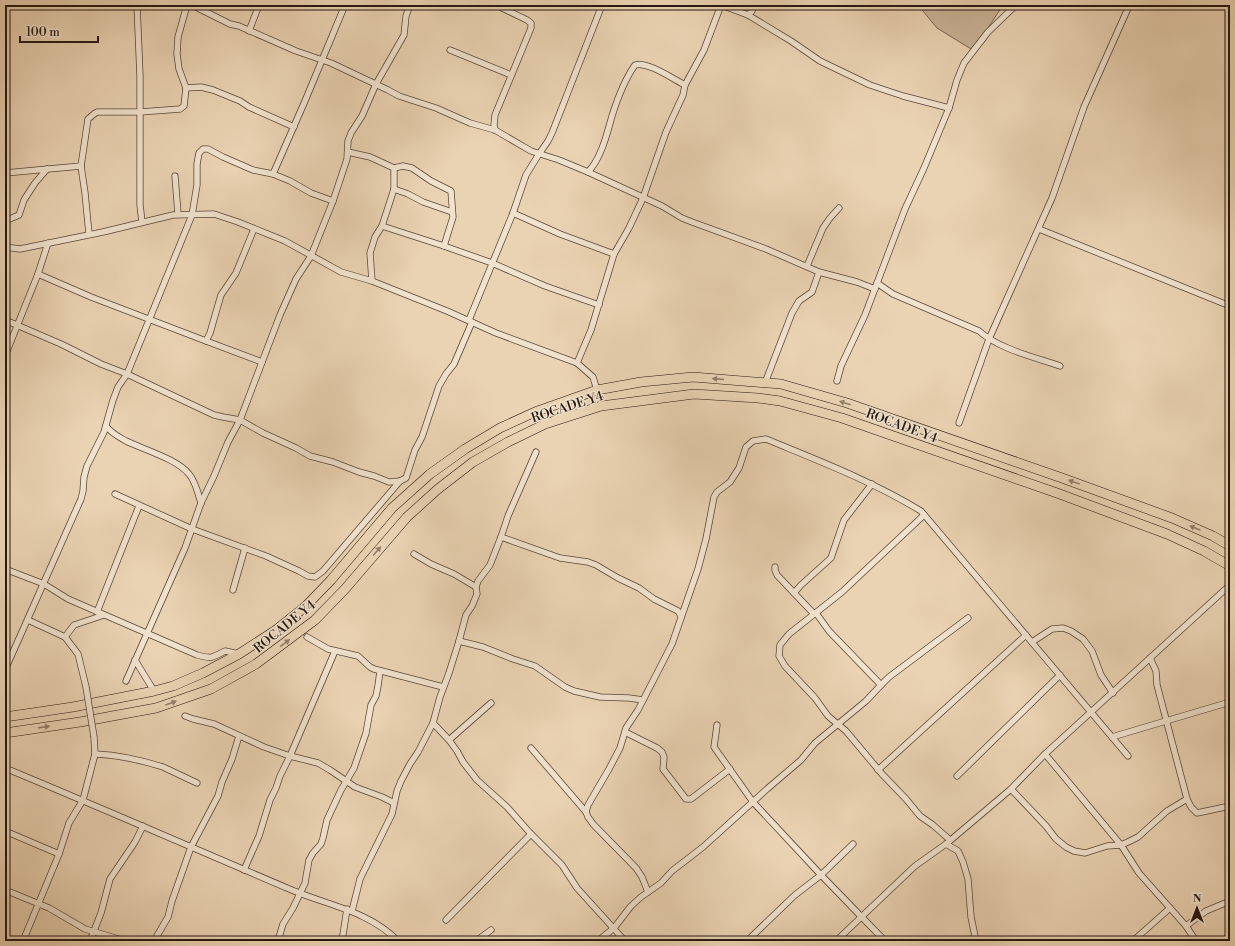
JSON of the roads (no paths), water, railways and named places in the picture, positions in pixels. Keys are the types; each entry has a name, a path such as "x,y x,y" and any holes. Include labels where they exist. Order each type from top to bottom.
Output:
{"highway":[{"name":"ROCADE Y4","path":"5,717 73,707 154,691 173,686 203,673 239,654 276,630 305,607 331,580 392,508 436,470 465,449 500,428 535,412 597,390 641,382 693,377 781,384 847,403 920,428 1172,518 1213,536 1230,546"},
{"name":"ROCADE Y4","path":"5,733 80,722 156,708 211,689 256,664 315,620 345,588 406,517 438,489 473,462 508,442 545,424 601,406 694,394 758,398 780,401 842,418 1057,493 1167,534 1204,551 1230,566"}],"street":[{"path":"137,5 140,76 140,205 142,222"},
{"path":"89,234 81,166 88,119 98,112 140,112 180,108 184,106 186,88 179,69 177,54 178,37 187,5"},
{"path":"194,5 230,24 239,26 296,51 322,60 399,96 436,108 470,123 495,130 539,154 554,158 588,172 692,222 766,249 819,272 876,286 980,331 989,339 1060,366"},
{"path":"249,31 259,5"},
{"path":"273,174 344,7 337,5"},
{"path":"126,681 192,529 201,503 228,442 240,420 280,315 296,279 311,256 333,201 347,160 348,141 351,133 362,116 376,84 404,35 406,16 410,5"},
{"path":"495,130 495,115 530,28 530,23 527,20 496,5"},
{"path":"5,320 101,364 127,374 214,415 240,420 310,456 333,462 389,482 400,481 406,478 415,450 422,437 439,386 454,364 492,263 513,213 526,175 552,133 602,5"},
{"path":"577,363 591,330 614,254 629,228 643,198 666,132 683,95 685,85 704,50 721,5 748,16 791,41 820,61 870,85 903,96 949,108"},
{"path":"748,16 754,5"},
{"path":"837,381 840,366 858,332 905,209 949,108 957,80 964,63 988,32 1016,5"},
{"path":"959,423 989,339 1039,229 1052,198 1084,107 1129,6"},
{"path":"450,50 511,75"},
{"path":"588,172 594,164 607,136 613,115 627,80 635,65 647,65 685,85"},
{"path":"186,88 201,87 214,90 294,127"},
{"path":"5,670 81,499 84,491 84,477 87,466 106,426 118,387 127,374 192,214 197,185 197,164 199,154 203,149 208,149 253,170 273,174 290,180 300,188 333,201"},
{"path":"348,152 370,157 394,168 403,166 412,168 431,181 451,191 453,217 444,246"},
{"path":"5,173 81,166"},
{"path":"372,281 370,252 375,237 382,226 394,189 394,168"},
{"path":"5,221 19,215 24,200 35,183 47,170"},
{"path":"175,176 178,214"},
{"path":"394,189 423,202 452,212"},
{"path":"807,266 823,228 839,208"},
{"path":"513,213 560,234 614,254"},
{"path":"5,247 20,249 178,214 214,214 285,241 341,272 372,281 471,321 510,339 577,363 593,377 597,390"},
{"path":"382,226 492,263 545,286 599,305"},
{"path":"206,341 210,333 221,295 236,273 254,229"},
{"path":"1039,229 1230,306"},
{"path":"5,356 38,274 48,243"},
{"path":"765,383 792,313 799,301 812,292 819,272"},
{"path":"38,274 262,362"},
{"path":"106,426 121,438 160,455 184,469 195,483 201,503"},
{"path":"586,812 588,805 620,748 626,728 638,710 672,644 694,583 706,539 714,497 717,492 730,482 739,468 746,447 753,441 766,439 872,484 908,503 921,512 1128,756"},
{"path":"342,941 349,910 360,880 392,814 401,781 433,723 466,615 477,594 476,587 478,581 490,565 502,537 508,516 536,452"},
{"path":"115,494 192,529 245,548 308,576 315,577 324,571 400,481"},
{"path":"794,593 831,558 844,520 872,484"},
{"path":"97,612 139,506"},
{"path":"924,515 842,592 789,634 780,645 779,656 785,666 815,698 828,716 846,731 878,770 920,816 933,825 958,851 968,879 971,917 976,941"},
{"path":"502,537 560,558 588,562 596,565 639,588 654,599 678,611 681,616"},
{"path":"233,590 245,548"},
{"path":"414,554 430,564 454,574 476,587"},
{"path":"775,567 774,570 777,575 815,613 829,631 881,685"},
{"path":"5,569 44,584 68,599 197,655 208,658 214,657 225,651 239,654"},
{"path":"836,941 915,866 948,842 1011,789 1045,754 1230,585"},
{"path":"65,637 74,625 104,615"},
{"path":"598,941 601,937 614,928 624,913 631,906 661,883 672,871 703,846 801,760 815,743 866,701 881,685 968,618"},
{"path":"23,941 59,854 69,823 82,800 95,754 94,737 86,687 78,654 65,637 28,620"},
{"path":"1032,642 1052,629 1063,628 1071,631 1083,639 1092,651 1101,676 1113,693"},
{"path":"878,770 1026,635"},
{"path":"307,637 334,651 358,656 370,667 380,671 443,687"},
{"path":"459,642 483,647 512,659 535,666 560,684 574,690 600,697 643,700"},
{"path":"244,870 259,836 270,800 334,651"},
{"path":"1150,658 1156,671 1157,685 1166,721 1187,799 1191,807 1197,813 1230,806"},
{"path":"135,660 154,691"},
{"path":"278,941 283,924 305,883 310,860 324,838 328,820 354,768 366,734 371,706 376,696 380,671"},
{"path":"957,776 1060,675"},
{"path":"1112,737 1191,714 1218,704 1230,702"},
{"path":"449,740 491,703"},
{"path":"186,716 227,729 264,747 318,764 330,770 355,787 382,796 394,803"},
{"path":"433,723 449,740 477,780 507,808 530,834 562,865 577,888 625,941"},
{"path":"717,725 714,747 753,802 885,941"},
{"path":"625,732 662,752 664,757 663,769 686,799 691,798 730,769"},
{"path":"154,941 168,917 172,900 191,847 218,796 239,736"},
{"path":"531,748 586,812 593,824 636,868 642,877 648,892"},
{"path":"95,754 134,759 163,768 197,783"},
{"path":"1045,754 1121,845 1139,873 1186,926 1196,941"},
{"path":"5,768 300,894 349,910 389,931 398,941"},
{"path":"1011,789 1046,826 1056,839 1074,851 1085,853 1107,846 1121,845 1138,837 1168,811 1187,799"},
{"path":"90,941 103,906 110,879 135,842 143,826"},
{"path":"5,830 59,854"},
{"path":"446,920 530,834"},
{"path":"747,941 795,895 821,875 853,844"},
{"path":"5,890 49,908 70,921 93,932 125,941"},
{"path":"1186,926 1206,911 1230,901"},
{"path":"1133,941 1170,908"},
{"path":"476,941 491,930"}]}
